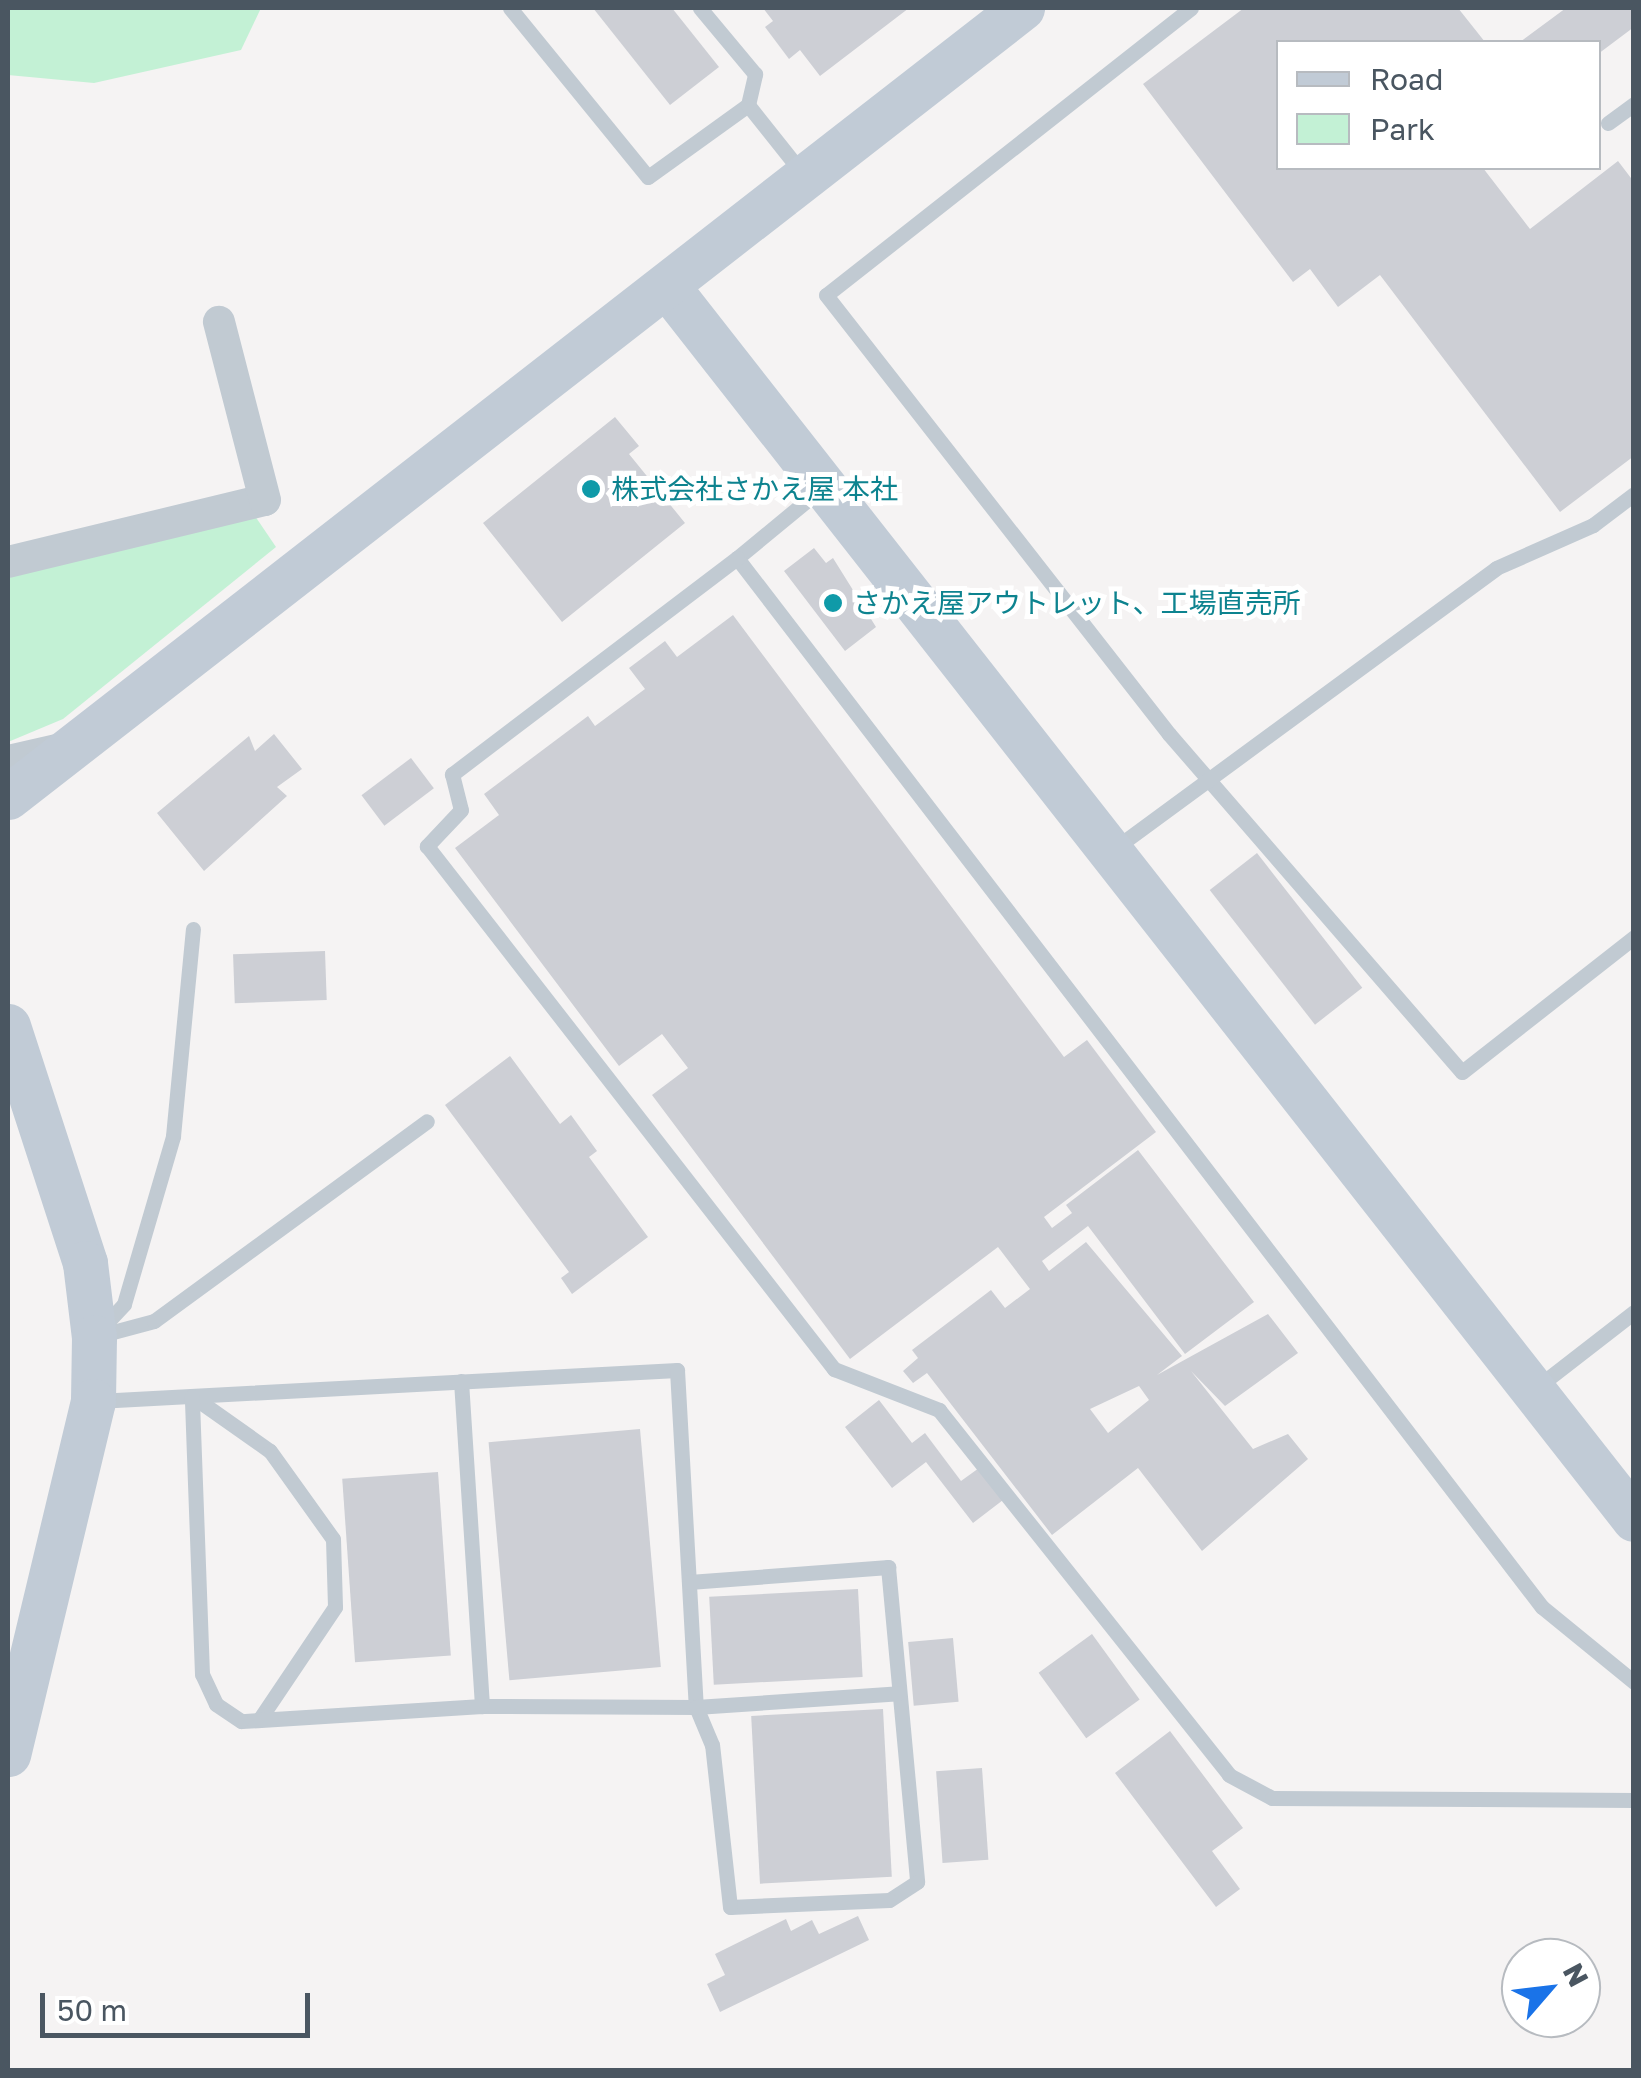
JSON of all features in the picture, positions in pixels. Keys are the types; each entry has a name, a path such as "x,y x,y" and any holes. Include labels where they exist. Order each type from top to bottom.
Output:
{"street":[{"path":"8,797 670,290 1022,8"},
{"path":"670,290 1107,854 1634,1519"},
{"path":"8,562 265,500 220,322"},
{"path":"8,761 79,743"},
{"path":"8,1754 94,1401 94,1336 85,1262 11,1042"}],"lane":[{"path":"510,8 648,176 748,105 755,74 700,8"},
{"path":"1191,8 826,295 1212,776 1462,1072 1634,937"},
{"path":"1608,123 1634,104"},
{"path":"748,105 808,180"},
{"path":"824,488 452,774 461,810 428,846 834,1368 939,1410 1229,1774 1272,1798 1634,1800"},
{"path":"1107,854 1496,568 1593,525 1634,494"},
{"path":"737,558 1542,1607 1634,1682"},
{"path":"94,1336 124,1304 173,1136 193,929"},
{"path":"94,1336 154,1321 426,1121"},
{"path":"1532,1391 1634,1312"},
{"path":"94,1401 677,1370 696,1707 712,1745 730,1907 888,1900 917,1882 888,1567 689,1582"},
{"path":"461,1381 482,1706"},
{"path":"192,1396 202,1674 216,1704 259,1720 482,1706 696,1707 900,1693"},
{"path":"192,1396 270,1451 333,1538 335,1608 259,1720"}],"green space":[{"path":"8,8 261,8 241,50 94,83 8,75"},
{"path":"255,516 276,547 63,719 8,742 8,574"}],"building":[{"path":"593,8 672,8 719,67 670,105"},
{"path":"763,8 909,8 820,76 800,50 789,59 765,27 773,21"},
{"path":"1244,8 1458,8 1483,40 1276,40 1276,170 1485,170 1530,229 1618,161 1634,182 1634,456 1560,512 1380,275 1338,307 1310,269 1293,282 1143,84"},
{"path":"1566,8 1634,8 1634,27 1601,52 1601,40 1523,40"},
{"name":"株式会社さかえ屋 本社","path":"615,417 639,446 629,454 685,523 562,622 483,523"},
{"name":"さかえ屋アウトレット、工場直売所","path":"814,548 826,563 833,558 876,627 845,651 784,571"},
{"path":"733,615 1064,1057 1087,1040 1156,1132 1044,1217 1052,1228 1072,1213 1066,1205 1138,1150 1254,1302 1185,1354 1088,1226 1042,1261 1049,1271 1086,1242 1182,1356 1157,1375 1268,1314 1298,1353 1225,1406 1191,1371 1253,1449 1288,1434 1308,1459 1202,1551 1138,1468 1052,1535 927,1373 913,1383 903,1371 918,1358 912,1350 991,1290 1005,1308 1030,1289 998,1247 850,1359 652,1095 688,1068 662,1034 619,1066 455,848 499,815 484,794 588,716 595,726 645,689 629,668 665,641 677,657","holes":["1139,1386 1149,1400 1108,1433 1090,1409"]},
{"path":"274,734 302,769 277,787 287,796 204,871 157,813 249,736 255,751"},
{"path":"411,758 434,788 384,826 361,795"},
{"path":"1257,853 1362,988 1315,1025 1210,890"},
{"path":"325,951 327,1000 235,1003 233,954"},
{"path":"510,1056 560,1124 571,1115 597,1151 589,1157 648,1237 572,1294 561,1278 569,1272 445,1105"},
{"path":"879,1400 912,1443 925,1433 961,1481 979,1468 1003,1500 973,1523 926,1462 892,1488 845,1427"},
{"path":"640,1429 661,1667 509,1680 489,1442"},
{"path":"438,1472 451,1656 355,1662 342,1479"},
{"path":"858,1589 863,1677 714,1685 709,1597"},
{"path":"1092,1634 1140,1700 1086,1738 1039,1673"},
{"path":"953,1638 959,1702 914,1706 908,1642"},
{"path":"883,1709 892,1877 760,1884 751,1716"},
{"path":"1170,1731 1243,1828 1212,1851 1240,1889 1216,1907 1115,1773"},
{"path":"982,1768 988,1860 943,1863 936,1771"},
{"path":"858,1916 869,1940 720,2012 707,1984 725,1975 715,1954 786,1919 791,1931 812,1920 819,1934"}],"place":[{"name":"株式会社さかえ屋 本社","path":"591,489"},
{"name":"さかえ屋アウトレット、工場直売所","path":"833,603"}]}
